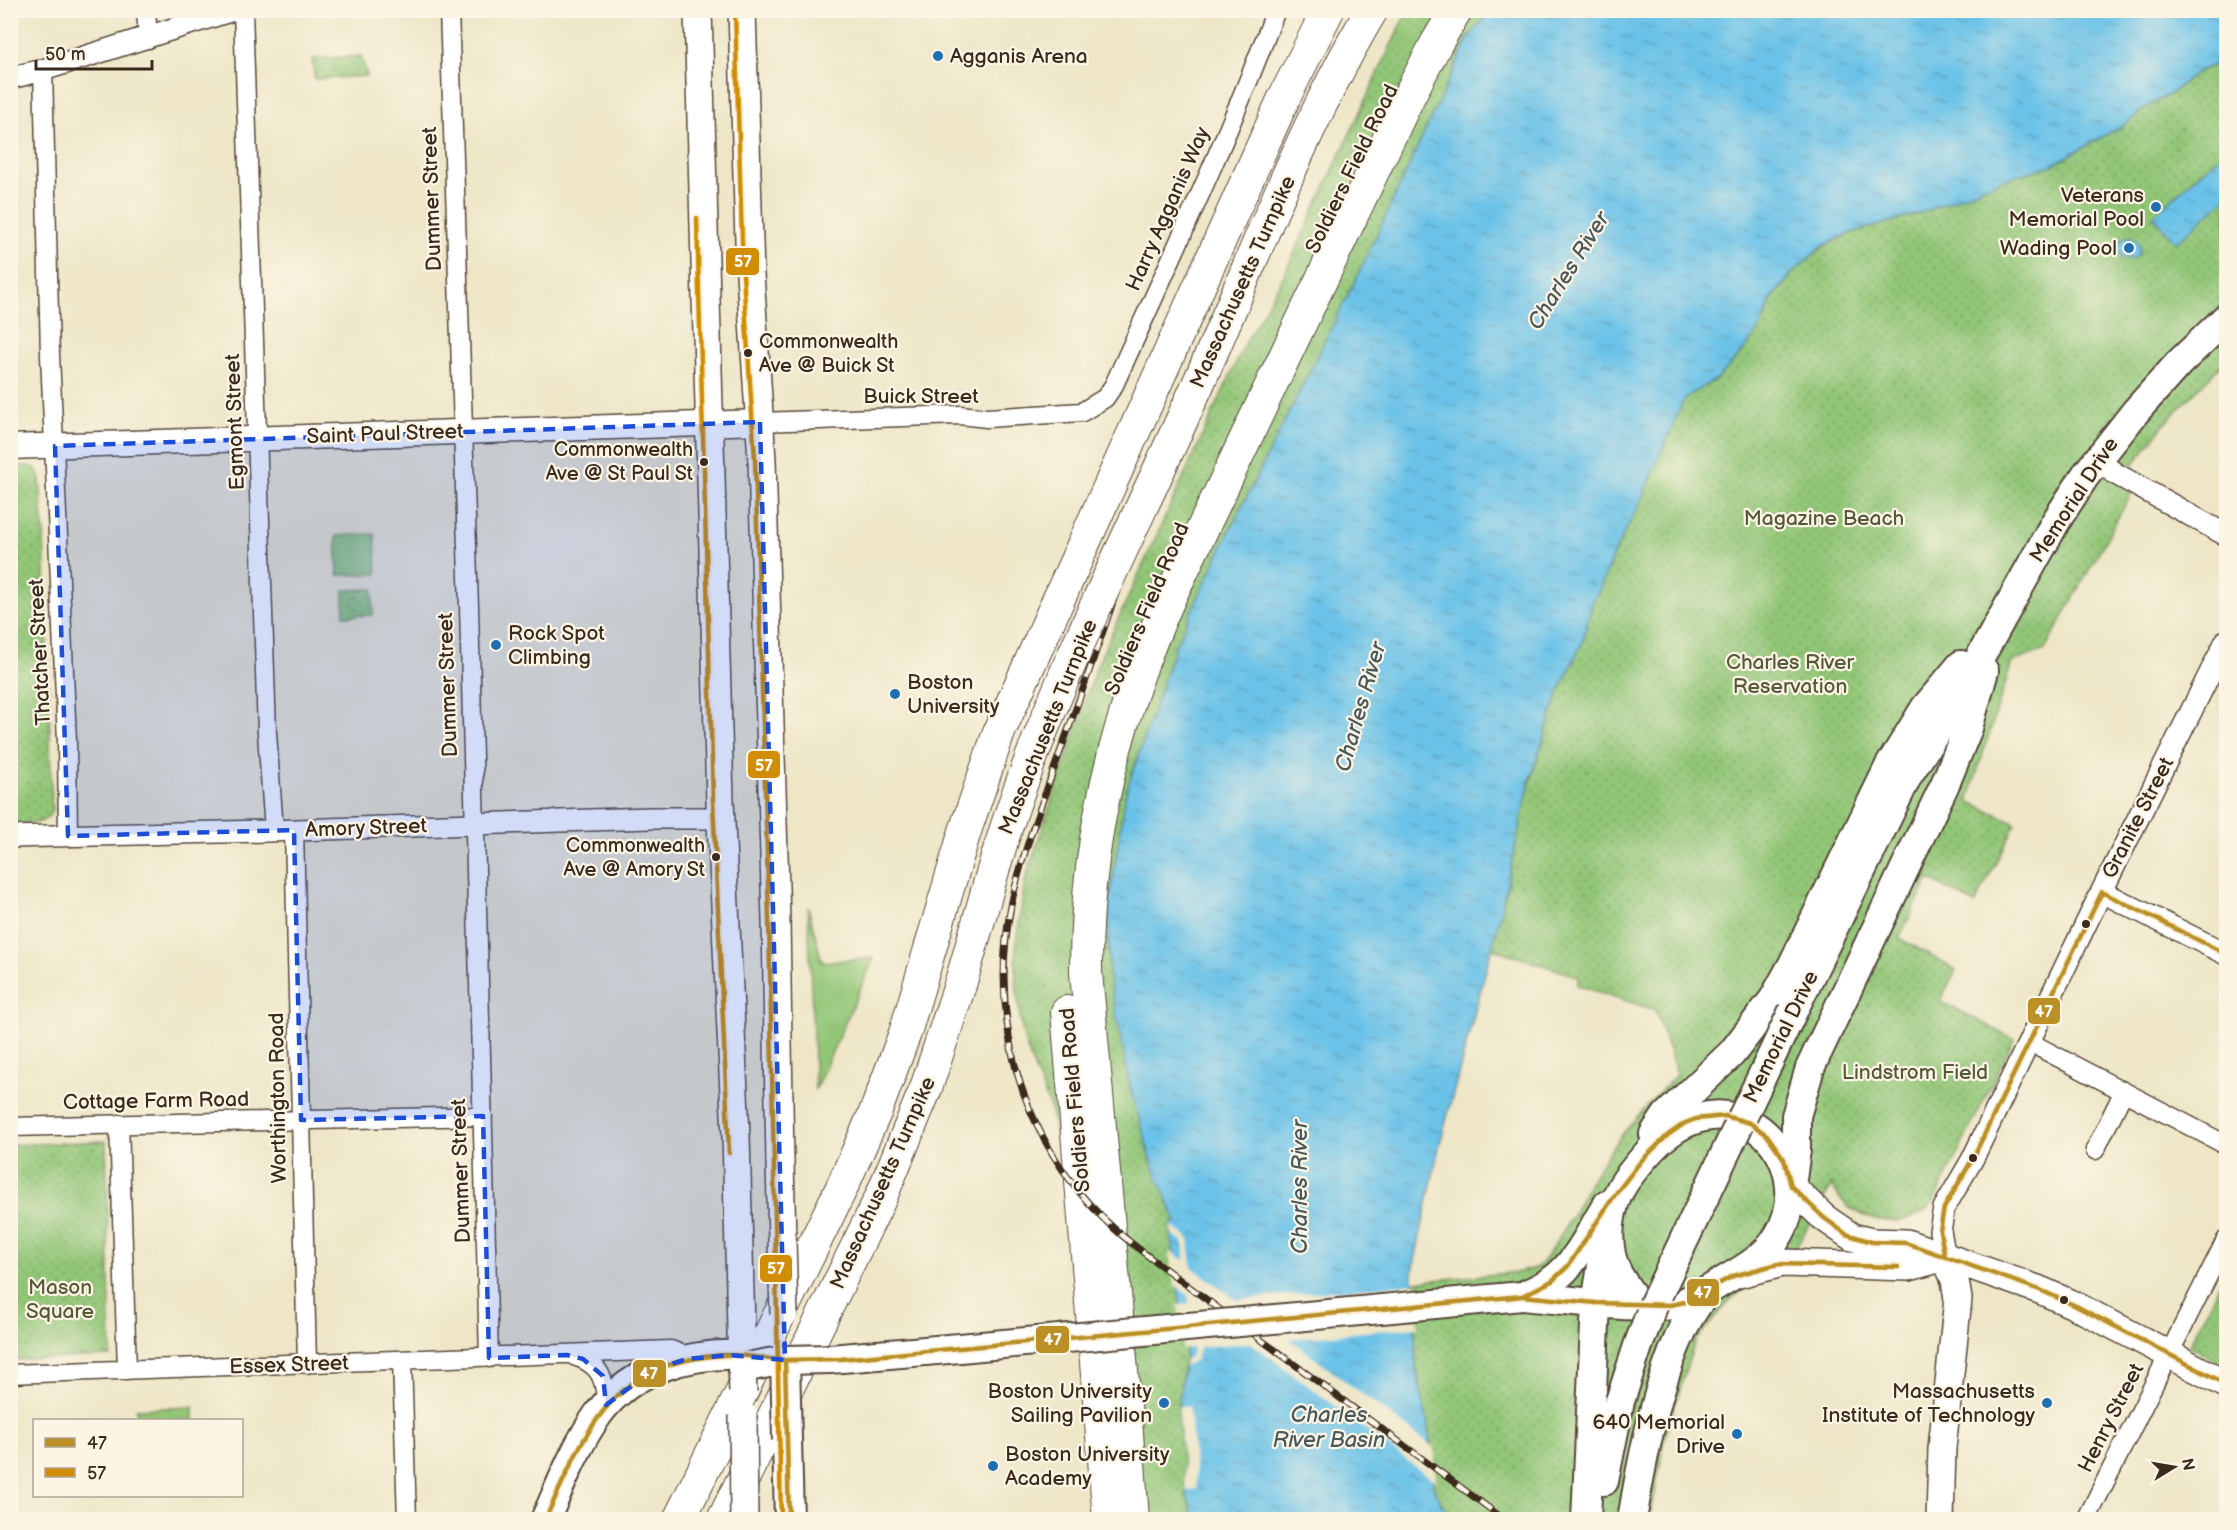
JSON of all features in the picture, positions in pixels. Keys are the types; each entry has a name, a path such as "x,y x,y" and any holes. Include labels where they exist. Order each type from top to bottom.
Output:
{"highway":[{"name":"Massachusetts Turnpike","path":"679,1520 866,1134 897,1057 962,842 999,732 1284,98 1328,10"},
{"name":"Massachusetts Turnpike","path":"723,1520 881,1197 926,1088 960,985 1005,831 1049,713 1196,389 1299,153 1372,10"},
{"name":"Soldiers Field Road","path":"1109,1520 1071,1062 1066,973 1067,914 1072,858 1087,774 1119,665 1152,588 1390,89 1432,10"},
{"name":"Soldiers Field Road","path":"1133,1520 1086,972 1087,915 1092,861 1106,779 1138,672 1166,605 1422,69 1456,10"},
{"name":"Memorial Drive","path":"1599,1520 1609,1449 1629,1403 1651,1358 1674,1300 1801,1015 1923,782 1953,706 2056,521 2097,461 2155,389 2226,318"},
{"path":"1641,1161 1666,1116 1731,1053 1773,1000 1870,802 1901,746 1933,698 1997,625"},
{"path":"1522,1296 1640,1306 1677,1304 1733,1276 1761,1256 1777,1238 1789,1209 1796,1150 1796,1116 1805,1080 1821,1040 1949,775 1968,728 1997,625"},
{"path":"1522,1296 1552,1281 1568,1266 1641,1161 1668,1135 1685,1123 1709,1117 1730,1117 1750,1123 1767,1135 1784,1159 1791,1186"},
{"path":"1586,1520 1596,1303 1612,1215 1623,1184"},
{"path":"1612,1215 1610,1242 1614,1263 1618,1274 1640,1306"},
{"path":"1632,1520 1645,1453 1670,1364 1681,1332 1706,1291"},
{"name":"Essex Street","path":"687,1369 715,1355 742,1362 830,1359 1522,1296"},
{"path":"785,1360 789,1520"},
{"path":"544,1520 587,1432 606,1405 621,1390 643,1375 665,1365 687,1369"},
{"path":"563,1520 596,1452 618,1418 647,1393 687,1369"},
{"name":"Memorial Drive","path":"1617,1520 1629,1403"},
{"path":"1087,1520 1104,1438"}],"main road":[{"path":"698,10 721,818 740,1253 744,1520"},
{"path":"742,10 750,274 760,422 776,920 785,1360"},
{"name":"Saint Paul Street","path":"10,447 760,422"},
{"path":"1791,1186 1828,1222 1852,1237 1872,1242 1906,1243 1987,1270 2059,1298 2226,1384"},
{"path":"1733,1276 1787,1263 1909,1267 1945,1257"},
{"path":"1940,1520 1942,1449 1958,1294 1955,1280 1945,1257"}],"street":[{"path":"146,10 148,39"},
{"path":"10,78 148,39 233,10"},
{"name":"Egmont Street","path":"243,10 267,733 284,831"},
{"name":"Dummer Street","path":"449,10 475,825 489,1358"},
{"name":"Harry Agganis Way","path":"1082,412 1105,398 1114,385 1218,154 1276,10"},
{"name":"Thatcher Street","path":"43,70 50,355 68,741 68,836"},
{"name":"Buick Street","path":"760,422 960,415 987,418 1082,412"},
{"path":"2097,461 2116,474 2226,535"},
{"name":"Granite Street","path":"1945,1257 1940,1231 1944,1208 1972,1160 2226,641"},
{"name":"Amory Street","path":"10,837 284,831 650,818 721,818"},
{"name":"Worthington Road","path":"284,831 301,1120 307,1364"},
{"path":"2102,892 2226,954"},
{"path":"2029,1042 2226,1145"},
{"path":"2095,1150 2123,1093"},
{"name":"Cottage Farm Road","path":"10,1127 483,1116"},
{"path":"119,1124 127,1370"},
{"name":"Henry Street","path":"2086,1520 2169,1354 2220,1268 2226,1240"},
{"name":"Essex Street","path":"10,1374 671,1350 687,1369"},
{"name":"Essex Street","path":"567,1355 587,1360 599,1371 604,1381 606,1405"},
{"path":"402,1360 407,1520"}],"highlighted area":[{"path":"760,422 785,1360 730,1355 687,1359 653,1370 606,1405 603,1376 583,1359 567,1355 489,1358 483,1116 301,1120 294,830 68,836 55,446"}],"green space":[{"path":"1410,11 1491,11 1469,37 1358,275 1230,530 1176,644 1126,792 1108,908 1170,1207 1176,1221 1172,1234 1186,1349 1178,1407 1186,1491 1194,1519 1144,1519 1072,1162 1058,1144 1050,1107 1032,1063 1020,1018 1016,981 1016,942 1025,880 1097,665 1245,343 1283,277 1403,20"},
{"path":"361,56 367,76 315,79 312,59"},
{"name":"Charles River Reservation","path":"2226,60 2226,360 2168,420 2123,477 2136,485 2045,650 2012,662 1968,801 2016,823 1975,904 1929,879 1899,938 1956,970 1940,1001 2014,1039 1934,1201 1924,1211 1913,1217 1886,1221 1860,1214 1848,1206 1832,1185 1795,1249 1730,1300 1695,1341 1666,1433 1650,1519 1455,1520 1441,1504 1433,1484 1429,1430 1416,1367 1413,1282 1519,1272 1537,1268 1565,1228 1596,1171 1613,1147 1639,1114 1677,1074 1655,1010 1577,985 1579,977 1491,948 1505,895 1521,813 1559,692 1582,643 1593,600 1642,499 1682,402 1689,395 1718,378 1744,350 1760,328 1773,296 1792,273 1824,246 1851,233 1918,214 1999,181 2052,165 2124,125 2151,104 2170,94 2197,72"},
{"path":"10,467 35,468 40,478 44,535 52,810 41,822 11,823"},
{"path":"375,534 377,574 338,575 336,536"},
{"path":"373,589 373,615 344,616 344,590"},
{"path":"808,907 822,962 874,958 815,1090"},
{"name":"Mason Square","path":"106,1141 111,1356 11,1360 11,1145"},
{"path":"2220,1283 2226,1286 2226,1365 2189,1346"},
{"path":"193,1407 193,1419 137,1419 136,1409"}],"water":[{"path":"1491,11 2226,11 2226,60 2197,72 2170,94 2151,104 2124,125 2052,165 1999,181 1918,214 1851,233 1823,246 1792,273 1773,296 1760,328 1744,350 1718,378 1689,395 1682,403 1642,499 1593,600 1582,643 1559,692 1530,780 1497,928 1439,1147 1415,1260 1413,1274 1416,1367 1429,1430 1433,1484 1441,1504 1455,1519 1194,1519 1186,1491 1178,1407 1186,1349 1170,1226 1176,1221 1153,1166 1131,1091 1109,978 1108,908 1126,792 1176,644 1230,530 1358,275 1469,37"},
{"path":"2226,150 2226,198 2176,243 2153,216"},
{"name":"Wading Pool","path":"2129,237 2137,240 2140,248 2137,256 2129,259 2121,256 2118,248 2121,240"}],"pier":[{"path":"1170,1226 1187,1236 1192,1267 1236,1300 1416,1283 1418,1327 1289,1339 1434,1448 1436,1482 1251,1343 1199,1347 1196,1360 1184,1366 1193,1348 1183,1349 1178,1305 1189,1304 1188,1295 1175,1285 1170,1251 1185,1261 1183,1241 1172,1234"},
{"path":"1189,1406 1197,1489 1186,1491 1178,1407"}],"railway":[{"path":"1321,95 1171,426 1107,620 1037,815 1018,876 1006,937 1004,968 1009,1036 1021,1084 1040,1131 1066,1175 1081,1195 1106,1221 1159,1264 1505,1520"}],"transit line":[{"name":"57","path":"735,10 743,274 755,460 769,920 781,1520"},
{"name":"57","path":"697,218 713,801 729,1153"},
{"name":"47","path":"1945,1257 1940,1231 1944,1208 1972,1160 2102,892 2226,954"},
{"name":"47","path":"785,1360 841,1359 1522,1296 1552,1281 1568,1266 1614,1196 1641,1161 1668,1135 1685,1123 1696,1119 1725,1116 1750,1123 1767,1135 1784,1159 1791,1186 1823,1217 1846,1234 1872,1242 1906,1243 2040,1290 2076,1306 2226,1384"},
{"name":"47","path":"1506,1298 1522,1296 1596,1303 1670,1305 1685,1302 1733,1276 1778,1264 1898,1267"},
{"name":"47","path":"545,1520 575,1456 608,1405 629,1386 654,1371 686,1360 725,1355 779,1360 830,1359"},
{"name":"47","path":"785,1360 789,1520"}],"place":[{"name":"Agganis Arena","path":"938,56"},
{"name":"Veterans Memorial Pool","path":"2156,207"},
{"name":"Wading Pool","path":"2129,248"},
{"name":"Commonwealth Ave @ Buick St","path":"748,353"},
{"name":"Commonwealth Ave @ St Paul St","path":"704,462"},
{"name":"Rock Spot Climbing","path":"496,645"},
{"name":"Boston University","path":"895,694"},
{"name":"Commonwealth Ave @ Amory St","path":"716,857"},
{"name":"Boston University Sailing Pavilion","path":"1164,1403"},
{"name":"Massachusetts Institute of Technology","path":"2047,1403"},
{"name":"640 Memorial Drive","path":"1737,1434"},
{"name":"Boston University Academy","path":"993,1466"}],"water label":[{"name":"Charles River","path":"1569,271"},
{"name":"Charles River","path":"1361,707"},
{"name":"Charles River","path":"1300,1187"},
{"name":"Charles River Basin","path":"1329,1428"}],"park label":[{"name":"Magazine Beach","path":"1824,518"},
{"name":"Lindstrom Field","path":"1915,1072"}]}
